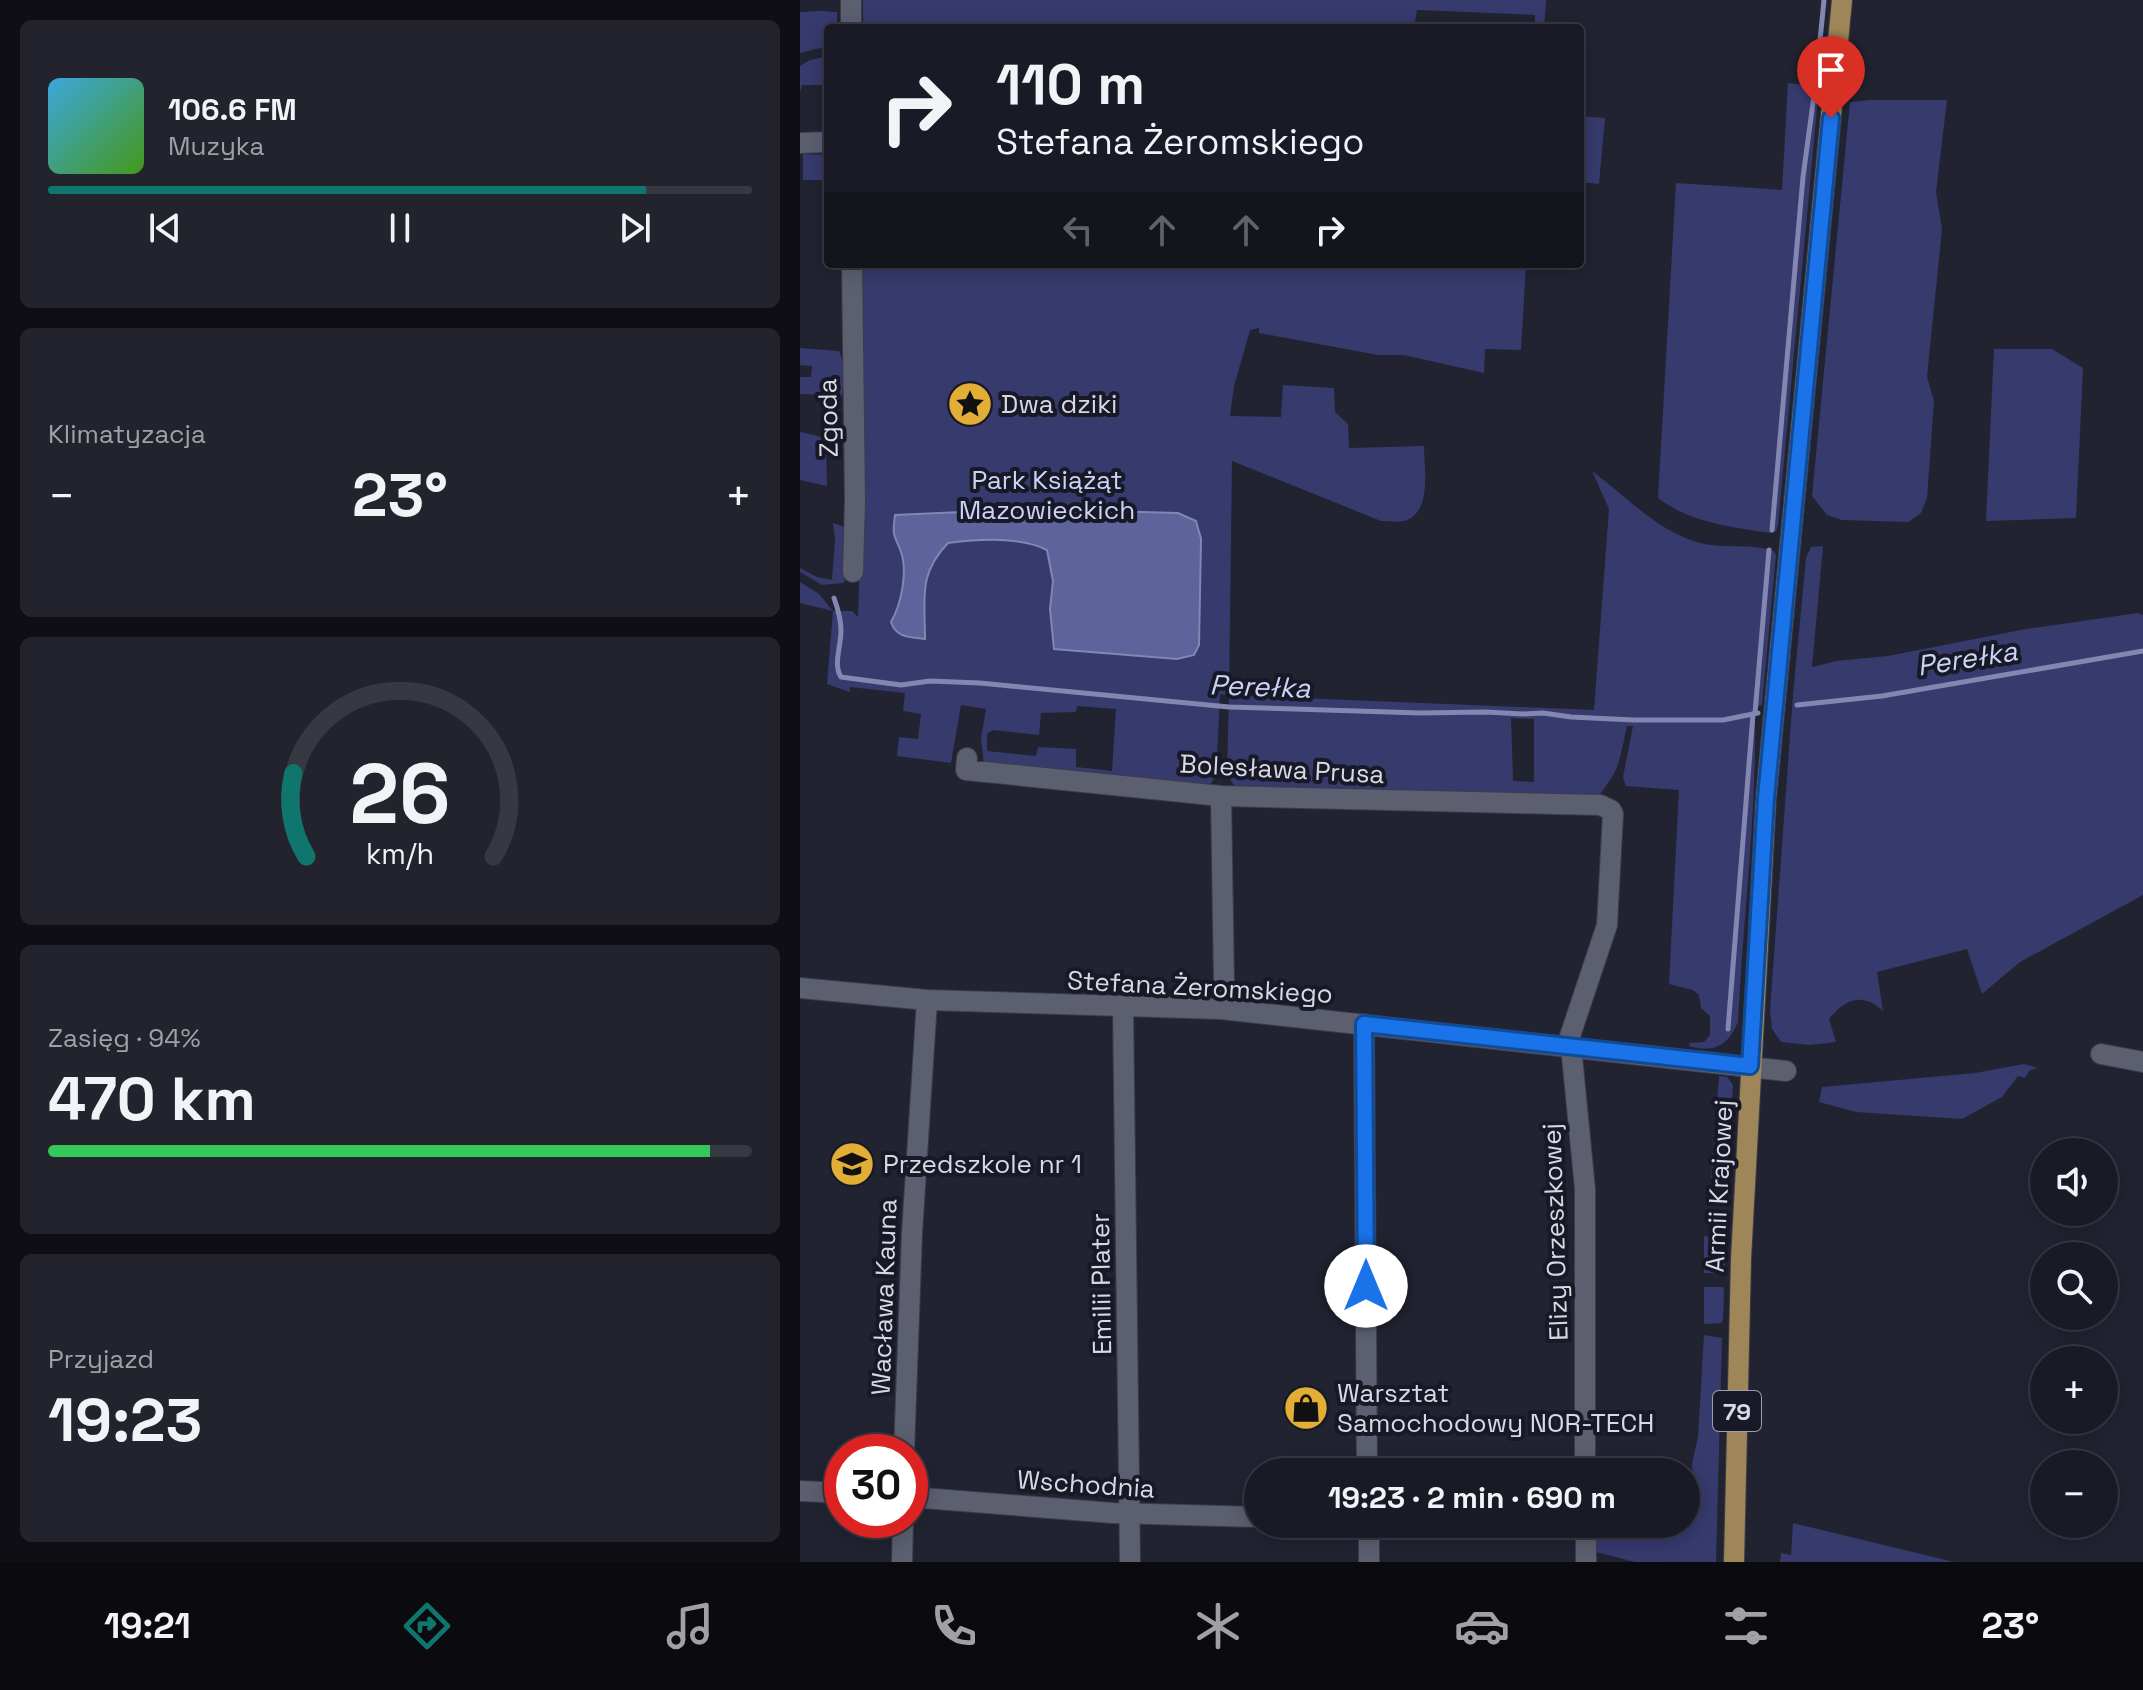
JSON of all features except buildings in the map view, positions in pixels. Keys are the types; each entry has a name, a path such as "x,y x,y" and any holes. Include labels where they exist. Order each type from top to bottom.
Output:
{"main road":[{"name":"Armii Krajowej","path":"1734,1562 1741,1274 1766,798 1842,0"}],"street":[{"path":"851,0 851,24"},
{"path":"800,143 824,142"},
{"name":"Zgoda","path":"852,268 853,572"},
{"name":"Bolesława Prusa","path":"967,758 966,770 1221,796 1608,806"},
{"path":"1221,796 1224,983 1221,1009"},
{"name":"Elizy Orzeszkowej","path":"1585,1458 1585,1189 1570,1036 1607,925 1613,814 1608,806"},
{"name":"Stefana Żeromskiego","path":"800,988 927,1000 1221,1009 1786,1071"},
{"name":"Wacława Kauna","path":"905,1434 912,1233 927,1000"},
{"name":"Emilii Plater","path":"1123,1006 1130,1562"},
{"path":"1364,1024 1367,1458"},
{"path":"2101,1054 2143,1062"},
{"path":"800,1491 824,1492"},
{"name":"Wschodnia","path":"928,1498 1130,1514 1244,1517"},
{"path":"902,1562 903,1538"},
{"path":"1369,1538 1369,1562"},
{"path":"1586,1538 1586,1562"}],"green space":[{"path":"863,0 1546,0 1544,24 1535,24 1535,15 1417,10 1415,24 863,24"},
{"path":"800,12 837,12 837,24 824,24 824,47 800,53"},
{"path":"824,57 824,85 802,85 800,92 800,66"},
{"path":"1788,83 1819,87 1778,525 1776,531 1771,533 1698,518 1658,498 1676,183 1782,190"},
{"path":"1947,100 1936,192 1942,229 1927,377 1934,401 1927,498 1921,513 1908,522 1842,520 1827,515 1812,496 1850,102"},
{"path":"1584,116 1605,118 1599,184 1584,182"},
{"path":"803,154 824,155 824,180 803,180"},
{"name":"Park Książąt Mazowieckich","path":"862,268 1526,268 1521,350 1485,349 1484,373 1404,355 1378,355 1259,333 1259,328 1250,330 1234,386 1230,416 1281,417 1283,385 1334,388 1335,412 1348,424 1349,448 1424,446 1425,487 1415,515 1404,521 1381,521 1232,461 1229,695 1220,694 1216,776 1209,786 984,764 981,738 986,709 961,705 951,763 897,756 899,737 918,739 921,714 903,711 905,693 850,687 850,692 827,684 833,611 852,611 858,617","holes":["1077,706 1116,709 1112,771 1076,767 1076,749 1038,747 1036,756 987,751 987,734 993,730 1039,735 1041,713 1076,712"]},
{"path":"800,348 839,351 845,368 842,396 800,394 800,377 811,377 812,366 800,365"},
{"path":"1994,349 2052,349 2083,368 2076,518 1986,521"},
{"path":"800,432 823,437 826,442 827,486 800,480"},
{"path":"1592,471 1656,522 1684,538 1709,545 1765,549 1774,551 1776,555 1762,705 1755,708 1752,826 1738,1022 1730,1037 1719,1046 1706,1049 1689,1046 1690,1043 1704,1042 1710,1035 1710,1016 1701,1008 1699,995 1693,990 1669,984 1679,790 1626,786 1623,777 1633,726 1627,726 1618,765 1598,798 1244,790 1233,784 1227,773 1229,695 1594,710 1609,509","holes":["1511,718 1534,719 1534,782 1513,781"]},
{"path":"833,523 845,527 849,576 843,583 822,585 800,572 800,568 817,577 832,580"},
{"path":"1823,546 1812,667 1836,661 1888,656 2026,629 2138,613 2143,615 2143,895 2020,962 1982,994 1967,949 1877,972 1883,1011 1868,1001 1854,1000 1829,1019 1836,1042 1810,1045 1781,1042 1772,1029 1770,1010 1806,558 1811,547"},
{"path":"800,582 819,594 833,611 800,603"},
{"path":"2024,1064 2038,1068 2030,1070 2025,1078 2018,1076 2002,1097 1962,1119 1856,1112 1819,1102 1822,1087 1975,1073"},
{"path":"1719,1076 1727,1077 1733,1085 1726,1181 1711,1178"},
{"path":"1704,1236 1725,1239 1725,1272 1704,1273"},
{"path":"1704,1287 1723,1287 1721,1323 1704,1324"},
{"path":"1704,1335 1722,1338 1716,1562 1635,1562 1596,1552 1596,1538 1700,1538 1700,1458 1693,1458 1698,1437"},
{"path":"1793,1523 1954,1562 1780,1562 1781,1553 1791,1555"}],"shaded area":[{"path":"1031,509 1178,513 1196,521 1201,539 1199,645 1194,655 1177,659 1054,649 1050,609 1053,581 1047,550 1012,541 948,543 932,565 925,587 925,639 904,636 896,631 891,622 900,598 904,569 894,535 895,515"}],"waterway":[{"path":"1818,61 1824,0"},
{"path":"1772,530 1803,177 1815,88"},
{"path":"1755,713 1769,550"},
{"name":"Perełka","path":"834,598 841,627 837,661 841,677 901,685 930,681 980,683 1229,707 1543,713 1633,720 1723,720 1758,713"},
{"name":"Perełka","path":"1797,705 1882,696 2143,651"},
{"path":"1728,1029 1753,714"}],"place":[{"name":"Dwa dziki","path":"970,404"},
{"name":"Przedszkole nr 1","path":"852,1164"},
{"name":"Warsztat Samochodowy NOR-TECH","path":"1306,1408"}],"route":[{"path":"1366,1286 1364,1024 1750,1066 1766,798 1831,118"}]}
